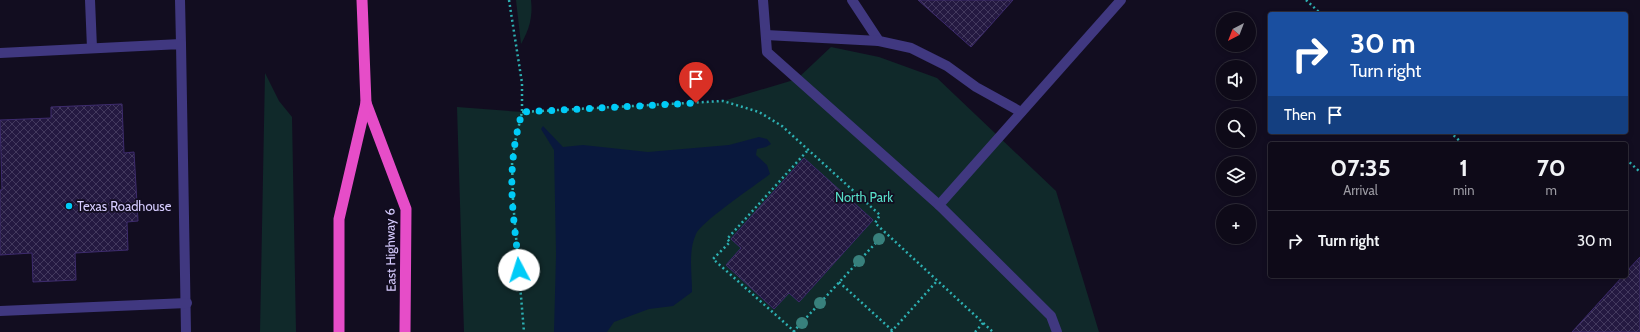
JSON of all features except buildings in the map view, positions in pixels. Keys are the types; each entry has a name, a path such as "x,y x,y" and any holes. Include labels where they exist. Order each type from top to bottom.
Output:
{"highway":[{"name":"East Highway 6","path":"339,332 339,219 366,103 362,0"},
{"name":"East Highway 6","path":"366,103 406,209 405,332"}],"lane":[{"path":"90,0 92,48"},
{"path":"180,0 187,303 186,332"},
{"path":"763,0 767,52 939,205 1051,316 1057,332"},
{"path":"852,0 879,41"},
{"path":"939,205 1122,0"},
{"path":"766,35 879,41 911,48 947,66 976,87 1021,112"},
{"path":"0,53 181,44"},
{"path":"0,311 187,303"}],"path":[{"path":"509,0 522,83 522,112 512,162 524,332"},
{"path":"1306,0 1319,12"},
{"path":"522,112 723,101 759,112 782,126 880,215 875,223 993,332"},
{"path":"1452,134 1461,142"},
{"path":"808,150 727,239 730,242 713,259 794,332 885,233"},
{"path":"1628,161 1640,172"},
{"path":"839,282 892,332 937,281"},
{"path":"975,332 983,323"}],"green space":[{"path":"516,0 531,0 530,23 521,44"},
{"name":"North Park","path":"831,47 879,57 937,78 1056,191 1099,332 464,332 457,107 522,112 723,101 797,79"},
{"path":"265,73 279,101 292,117 296,332 260,332"}],"water":[{"path":"543,126 563,147 583,145 648,152 729,145 759,137 767,139 771,144 757,149 756,155 767,165 770,174 718,212 700,228 696,234 691,255 692,292 673,306 649,309 614,322 607,332 554,332 556,254 554,150 541,129"}],"place":[{"name":"Texas Roadhouse","path":"69,206"}],"route":[{"path":"519,270 513,201 512,162 522,112 696,103"}]}
